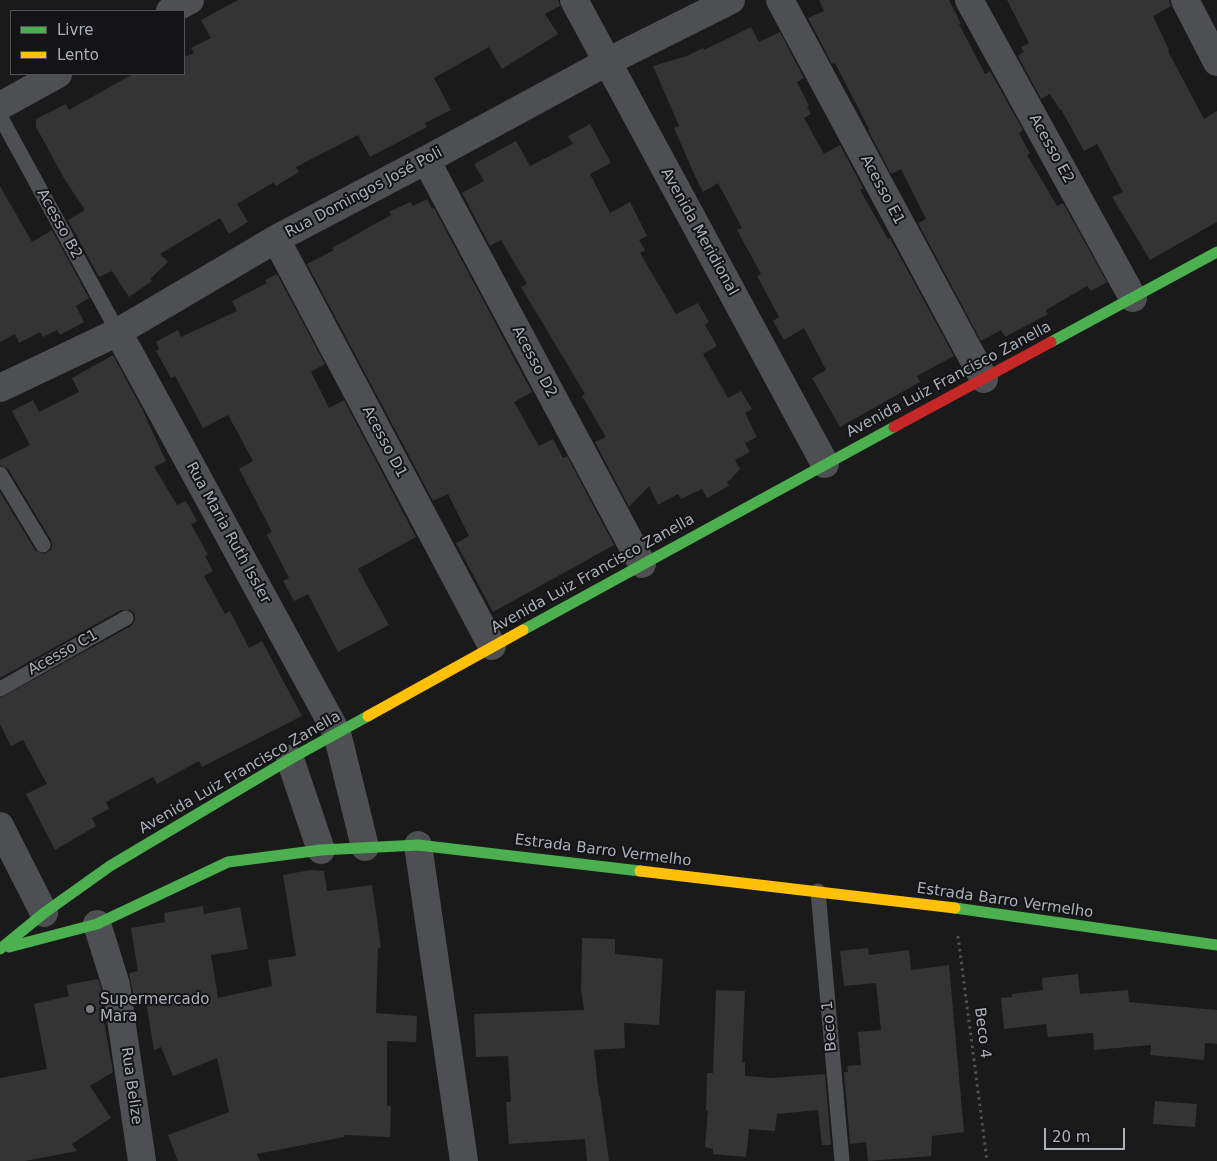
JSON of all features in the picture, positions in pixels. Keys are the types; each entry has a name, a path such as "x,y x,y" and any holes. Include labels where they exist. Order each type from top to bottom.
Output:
{"street":[{"path":"172,10 190,0"},
{"name":"Avenida Meridional","path":"574,0 825,464"},
{"name":"Rua Domingos José Poli","path":"0,388 118,332 276,239 607,62 731,0"},
{"name":"Acesso E1","path":"780,0 984,379"},
{"name":"Acesso E2","path":"969,0 1133,298"},
{"path":"1185,0 1217,62"},
{"path":"0,106 56,75"},
{"name":"Acesso D2","path":"426,160 642,564"},
{"name":"Acesso D1","path":"276,239 492,646"},
{"name":"Avenida Luiz Francisco Zanella","path":"0,949 44,912 110,866 290,759 492,646 1217,252"},
{"name":"Rua Maria Ruth Issler","path":"118,332 337,733 365,847"},
{"path":"290,759 321,850"},
{"path":"0,826 44,912"},
{"path":"418,845 464,1161"},
{"name":"Estrada Barro Vermelho","path":"0,949 97,924 228,862 321,850 418,845 954,908 1217,945"},
{"name":"Rua Belize","path":"97,924 116,985 142,1161"}],"lane":[{"name":"Acesso B2","path":"0,116 118,332"},
{"path":"0,474 43,545"},
{"name":"Acesso C1","path":"0,689 126,618"},
{"name":"Beco 1","path":"818,892 842,1161"}],"path":[{"name":"Beco 4","path":"954,908 987,1161"}],"building":[{"path":"238,0 558,0 560,6 545,14 558,34 502,69 489,47 434,78 451,110 425,123 427,127 370,157 358,135 296,167 299,172 276,186 274,182 237,204 248,222 229,234 220,218 160,254 168,262 150,279 152,281 129,297 112,271 99,277 68,220 85,210 65,180 36,127 36,119 66,104 69,110 131,75 185,75 185,57 194,53 191,48 211,38 201,20"},
{"path":"819,0 949,0 961,24 959,24 985,74 990,71 1023,130 1019,133 1030,154 1027,155 1057,206 1063,203 1107,282 1091,291 1087,286 1046,310 1048,314 1005,337 1001,330 981,341 918,223 926,219 901,169 891,174 835,63 832,64 808,18 824,11"},
{"path":"1007,0 1169,0 1171,6 1153,16 1168,51 1204,119 1217,111 1217,222 1150,260 1112,197 1123,192 1097,144 1084,151 1061,109 1050,94 1041,99 1018,56 1024,52 1021,47 1029,43"},
{"path":"751,27 759,42 780,32 804,78 797,82 811,114 804,118 824,154 840,145 863,188 860,190 888,239 890,238 954,356 917,376 920,382 840,427 812,378 826,370 804,328 784,340 773,321 779,317 757,276 761,274 737,230 742,228 718,183 703,192 674,128 679,126 653,66 687,56 703,48 704,50"},
{"path":"590,124 611,163 590,174 610,213 630,202 647,236 639,240 645,250 640,253 676,314 698,303 709,322 705,325 717,346 703,354 728,398 741,391 752,409 745,413 757,437 745,443 750,452 735,460 740,469 727,482 729,486 707,498 702,489 681,499 678,494 658,505 649,486 629,507 595,442 606,437 582,396 585,394 521,287 527,284 501,240 490,246 462,193 484,181 474,164 516,141 530,166 573,144 568,136"},
{"path":"0,186 32,242 52,230 89,298 76,306 84,322 60,335 57,330 43,337 40,332 19,343 15,334 0,342"},
{"path":"427,199 432,209 434,208 532,392 514,402 539,446 553,439 563,458 567,456 614,545 493,612 456,543 469,536 448,494 433,501 307,264 334,250 332,248 391,215 389,212 410,202 413,206"},
{"path":"277,274 325,364 311,372 329,408 344,400 416,537 358,569 389,625 338,652 308,594 294,601 283,581 289,578 267,535 272,532 239,469 253,461 228,415 203,428 175,376 171,378 156,351 159,349 156,342 178,330 181,337 237,311 232,301 267,283 265,280"},
{"path":"113,355 142,409 166,461 154,467 177,505 186,501 197,521 191,524 208,555 205,556 213,571 204,576 225,614 230,611 249,648 262,641 302,716 202,767 199,761 157,784 153,777 106,802 109,809 92,818 96,826 55,850 26,794 47,784 23,740 11,746 0,724 0,698 131,626 135,618 134,613 130,610 121,610 0,678 0,492 35,550 44,554 51,550 52,545 51,540 8,469 0,465 0,460 30,445 12,411 33,400 39,412 79,392 72,378"},
{"path":"310,870 324,871 327,891 372,885 381,948 378,948 376,1013 417,1016 416,1042 387,1041 387,1106 391,1106 390,1137 344,1135 344,1137 257,1154 260,1161 178,1161 168,1135 229,1112 217,1058 173,1076 161,1047 154,1050 145,995 134,998 129,973 138,971 131,928 165,922 164,913 203,906 204,914 240,907 248,949 211,955 218,998 272,986 268,960 296,956 283,875"},
{"path":"582,938 615,939 615,954 663,959 659,1025 624,1023 625,1048 594,1050 609,1161 587,1161 585,1139 509,1144 506,1102 511,1102 508,1056 476,1057 474,1014 584,1010 581,989"},
{"path":"868,948 869,955 909,950 911,970 949,965 964,1132 932,1136 931,1156 868,1161 866,1142 850,1144 844,1072 848,1072 847,1066 861,1065 858,1032 881,1030 876,983 844,986 840,951"},
{"path":"1078,974 1080,994 1128,990 1129,1002 1217,1010 1217,1044 1205,1043 1204,1060 1150,1055 1151,1045 1094,1050 1093,1033 1048,1037 1046,1024 1004,1029 1001,998 1012,997 1012,994 1043,990 1042,978"},
{"path":"98,979 101,988 103,1005 101,1005 113,1072 90,1086 111,1118 72,1144 77,1151 25,1161 0,1161 0,1078 47,1069 34,1004 69,996 66,985"},
{"path":"716,990 745,991 742,1062 745,1062 745,1076 771,1078 825,1074 831,1145 822,1145 818,1110 777,1114 775,1131 749,1129 746,1157 713,1154 713,1149 705,1147 708,1111 706,1111 707,1073 713,1073"},
{"path":"1155,1101 1197,1104 1195,1127 1153,1124"}],"traffic: fast":[{"path":"1051,342 1217,252"},
{"path":"523,630 894,427"},
{"path":"0,949 44,913 110,866 290,759 368,716"},
{"path":"9,947 97,924 228,862 321,850 418,845 640,871"},
{"path":"955,908 1217,945"}],"traffic: slow":[{"path":"368,716 523,630"},
{"path":"640,871 955,908"}],"traffic: jam":[{"path":"894,427 1051,342"}],"place":[{"name":"Supermercado Mara","path":"90,1009"}]}
